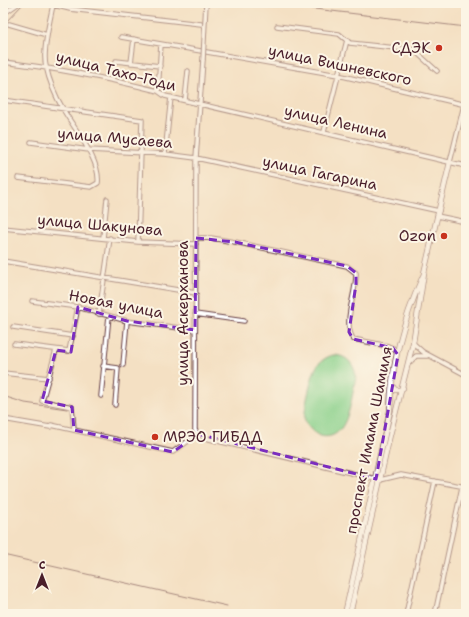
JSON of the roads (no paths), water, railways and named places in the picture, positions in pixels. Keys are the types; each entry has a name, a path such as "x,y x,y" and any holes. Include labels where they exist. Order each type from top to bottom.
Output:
{"main road":[{"name":"проспект Имама Шамиля","path":"345,614 378,479 403,388 418,318 424,273 450,162"},
{"name":"проспект Имама Шамиля","path":"350,614 378,479 390,411 392,385 401,340 407,315 424,273"},
{"path":"407,315 414,311 418,318"},
{"path":"392,385 395,390 400,390 403,388"}],"street":[{"path":"3,14 19,3"},
{"path":"45,3 70,9 202,24"},
{"name":"улица Аскерханова","path":"198,434 194,425 196,158 206,3"},
{"path":"18,178 95,186 98,183 99,175 89,150 62,108 46,67 47,34 53,5"},
{"path":"8,24 47,34"},
{"path":"278,26 339,34 350,43 414,50 437,71"},
{"name":"улица Вишневского","path":"121,37 208,51 338,75 465,105"},
{"path":"131,62 134,39"},
{"path":"324,132 347,40"},
{"path":"158,91 162,44"},
{"path":"116,61 160,66"},
{"name":"улица Тахо-Годи","path":"3,62 46,67 92,75 158,91 165,96 200,103"},
{"path":"184,100 188,71"},
{"path":"165,154 171,97"},
{"path":"450,162 466,97"},
{"path":"3,100 142,120 138,242"},
{"name":"улица Ленина","path":"200,103 466,166"},
{"name":"улица Мусаева","path":"31,142 89,150 165,154 196,158"},
{"name":"улица Гагарина","path":"196,158 438,214 466,222"},
{"path":"103,238 106,200"},
{"name":"улица Шакунова","path":"3,228 138,242 196,244"},
{"path":"99,314 110,238"},
{"path":"196,238 211,238 235,242 347,266 356,273 356,284 349,319 349,332 353,339 388,346 393,348 398,355"},
{"path":"3,261 104,279 196,293"},
{"name":"Новая улица","path":"32,301 78,307 127,321 195,330"},
{"path":"14,344 69,351 78,307"},
{"path":"195,314 244,321"},
{"path":"100,396 109,316"},
{"path":"123,365 127,321"},
{"path":"13,327 73,336"},
{"path":"388,346 394,345 401,340"},
{"path":"413,343 417,348 466,375"},
{"path":"56,350 42,401 72,407 74,430"},
{"path":"408,364 414,357 420,355 434,358"},
{"path":"103,366 118,368 115,404"},
{"path":"3,373 48,378"},
{"path":"3,419 50,427 51,425 173,452 198,434 205,438 252,450 378,479 401,475 464,487 435,614"},
{"path":"406,614 435,481"},
{"path":"464,614 466,606"}],"railway":[{"path":"3,25 24,3"},
{"path":"264,3 466,27"},
{"path":"3,396 25,403 67,409"},
{"path":"3,555 227,606"}],"place":[{"name":"СДЭК","path":"439,48"},
{"name":"Ozon","path":"444,236"},
{"name":"МРЭО ГИБДД","path":"155,437"}]}
